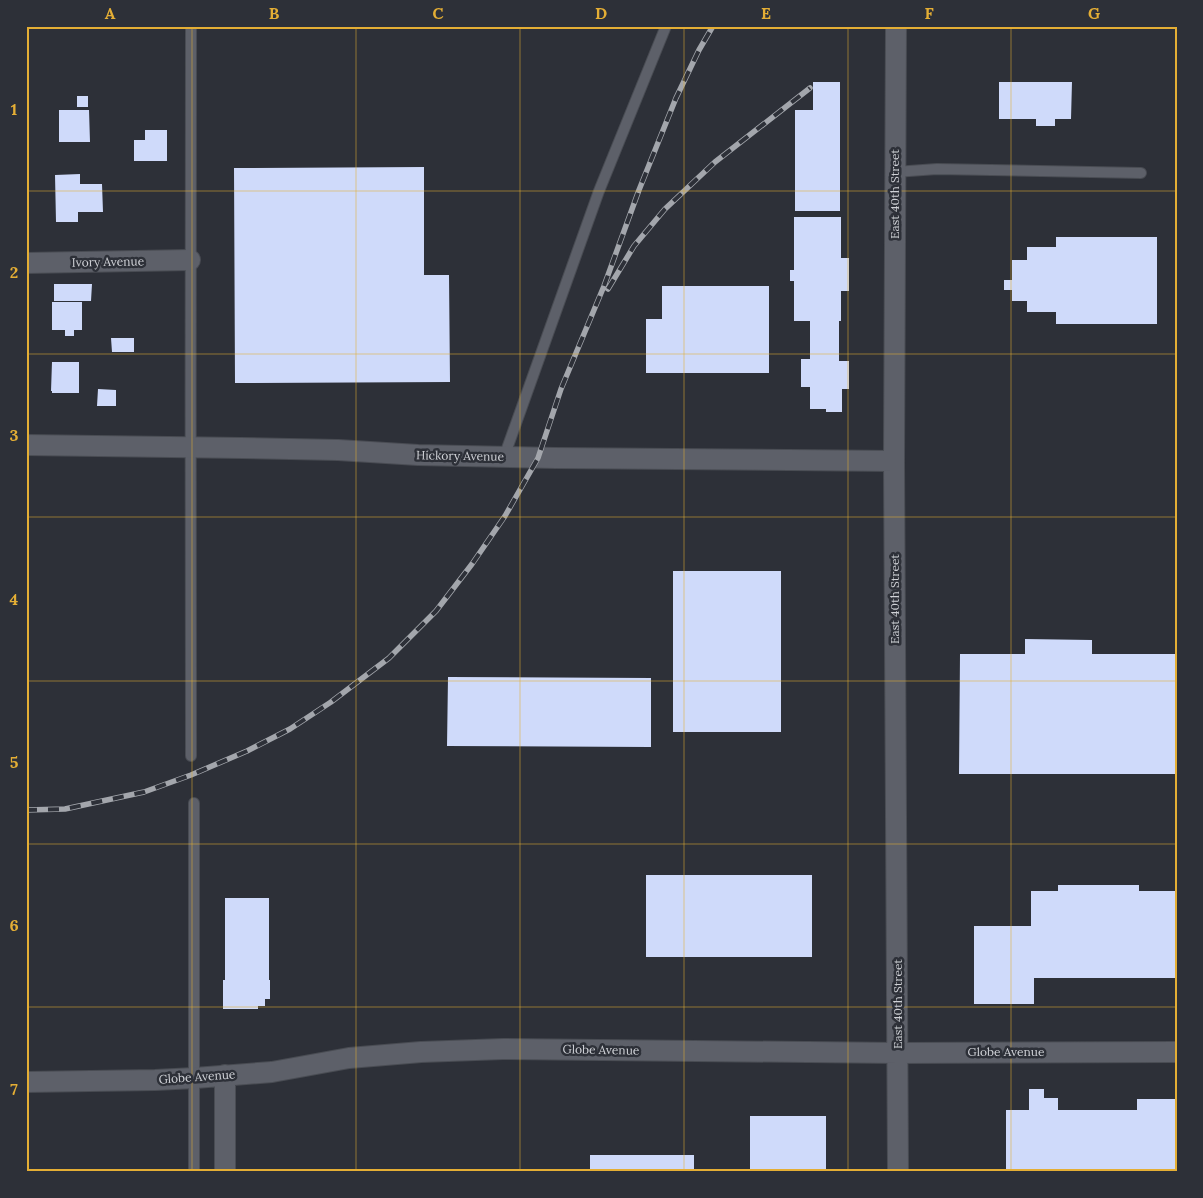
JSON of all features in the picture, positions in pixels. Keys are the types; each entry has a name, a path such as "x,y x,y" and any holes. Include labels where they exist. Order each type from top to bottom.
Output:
{"street":[{"name":"East 40th Street","path":"896,26 894,461 898,1172"},
{"name":"Ivory Avenue","path":"26,263 190,260"},
{"name":"Hickory Avenue","path":"26,446 338,450 418,455 504,457 894,461"},
{"name":"Globe Avenue","path":"26,1082 155,1080 225,1076 272,1072 349,1058 421,1052 504,1049 898,1053 1177,1052"},
{"path":"225,1076 225,1172"}],"lane":[{"path":"191,26 192,756"},
{"path":"504,457 599,190 666,26"},
{"path":"895,172 937,169 1141,173"},
{"path":"194,803 194,1172"}],"building":[{"path":"813,82 840,82 840,211 795,211 795,110 813,110"},
{"path":"999,82 1072,82 1071,119 1055,119 1055,126 1036,126 1036,119 999,119"},
{"path":"77,96 88,96 88,107 77,107"},
{"path":"59,110 89,110 90,142 59,142"},
{"path":"145,130 167,130 167,161 134,161 134,140 145,140"},
{"path":"424,167 424,275 449,275 450,382 235,383 234,168"},
{"path":"80,174 80,184 102,184 103,212 78,212 78,222 56,222 55,175"},
{"path":"794,217 841,217 841,258 849,258 849,291 841,291 841,321 839,321 839,361 849,361 849,389 842,389 842,412 810,409 810,387 801,387 801,359 810,359 810,321 794,321 794,281 790,281 790,270 794,270"},
{"path":"1056,237 1157,237 1157,324 1056,324 1056,312 1027,312 1027,301 1012,301 1012,290 1004,290 1004,280 1012,280 1012,260 1027,260 1027,247 1056,247"},
{"path":"54,284 92,284 91,301 54,301"},
{"path":"662,286 769,286 769,373 646,373 646,319 662,319"},
{"path":"52,302 82,302 82,330 74,330 74,336 65,336 65,330 52,330"},
{"path":"111,338 134,338 134,352 112,352"},
{"path":"52,362 79,362 79,393 52,393"},
{"path":"98,389 116,390 116,406 97,406"},
{"path":"673,571 781,571 781,732 673,732"},
{"path":"1025,639 1092,640 1092,654 1177,654 1177,774 959,774 960,654 1025,654"},
{"path":"448,677 651,678 651,747 447,746"},
{"path":"646,875 812,875 812,957 646,957"},
{"path":"1058,885 1139,885 1139,891 1177,891 1177,978 1034,978 1034,1004 974,1004 974,926 1031,926 1031,891 1058,891"},
{"path":"225,898 269,898 270,999 265,999 265,1006 258,1006 258,1009 223,1009"},
{"path":"1029,1089 1044,1089 1044,1098 1058,1098 1058,1110 1137,1110 1137,1099 1177,1099 1177,1172 1006,1172 1006,1110 1029,1110"},
{"path":"750,1116 826,1116 826,1172 750,1172"},
{"path":"590,1155 694,1155 694,1172 590,1172"}],"railway":[{"path":"26,810 65,809 144,792 191,775 247,751 290,729 331,702 389,658 436,611 472,564 505,516 538,458 561,389 604,286 639,190 676,98 713,26"},
{"path":"608,289 634,246 665,209 715,162 810,88"}]}
